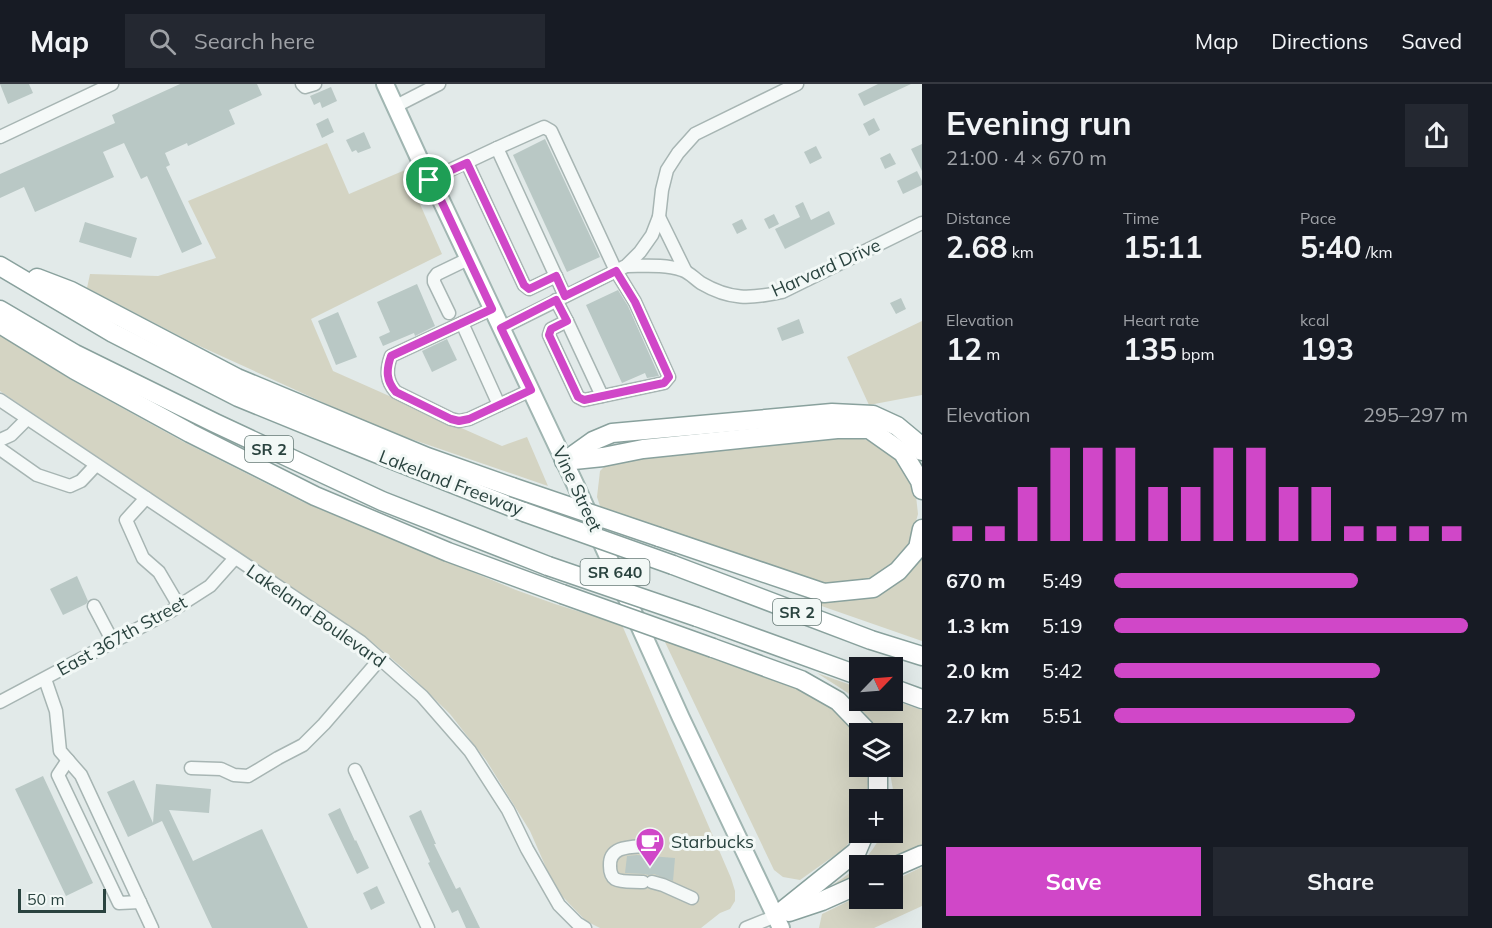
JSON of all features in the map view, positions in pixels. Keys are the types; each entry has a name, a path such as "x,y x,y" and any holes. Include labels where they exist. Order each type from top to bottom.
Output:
{"highway":[{"path":"0,265 70,291 237,378 427,457 824,594 873,588 898,571 918,548 922,529"},
{"name":"Lakeland Freeway","path":"0,265 113,333 238,397 524,512 673,565 871,640 922,656"},
{"name":"SR 2","path":"0,310 75,354 371,497 548,566 849,672"},
{"path":"0,324 75,370 190,434 315,496 448,552 801,680 838,701 859,723"},
{"path":"564,461 593,441 612,434 832,413 873,415 897,426 915,441 922,451"},
{"path":"564,461 603,457 643,449 837,429 869,429 903,453 920,481 922,490"},
{"path":"903,692 922,699"},
{"path":"778,922 857,851 860,843"},
{"path":"903,863 922,855"},
{"path":"778,922 849,889"}],"main road":[{"name":"Vine Street","path":"385,84 531,390 665,684 778,922"}],"street":[{"path":"0,137 112,84"},
{"path":"302,84 305,87 315,84"},
{"path":"396,106 437,84"},
{"path":"501,328 621,268 640,252 652,235 659,217 667,170 695,134 797,84"},
{"path":"429,180 544,127 550,131 621,268 669,377 664,383 584,400 578,397 549,335 551,329 567,321"},
{"path":"497,148 556,276 567,321 602,396"},
{"path":"467,163 524,285 529,289 556,276"},
{"path":"659,217 684,270"},
{"name":"Harvard Drive","path":"621,268 663,266 684,270 701,283 718,291 738,297 758,297 782,292 922,223"},
{"path":"449,313 434,278 437,274 468,259"},
{"path":"492,309 391,356 387,365 387,377 391,387 396,392 459,421 469,419 531,390"},
{"path":"462,323 499,405"},
{"name":"Lakeland Boulevard","path":"0,400 361,642 422,696 470,751 508,810 559,905 585,928"},
{"path":"0,440 11,435 27,418"},
{"path":"0,449 37,475 70,486 81,480 96,465"},
{"path":"146,498 126,520 143,558 159,572 179,606"},
{"name":"East 367th Street","path":"0,702 179,606 210,586 235,558"},
{"path":"94,606 113,642"},
{"path":"191,768 220,769 234,775 248,776 303,745 380,659"},
{"path":"45,678 56,711 60,751 81,775 152,928"},
{"path":"68,760 58,775 119,903 140,902"},
{"path":"355,770 428,928"},
{"path":"645,846 620,849 614,852 610,858 611,873 614,878 663,885 692,898"},
{"path":"746,928 778,922"}],"green space":[{"path":"327,143 349,194 405,170 442,254 311,319 333,371 502,446 527,437 548,486 379,428 195,344 87,288 90,274 158,276 216,258 188,201"},
{"path":"922,321 922,395 869,405 847,357"},
{"path":"0,334 68,378 182,441 303,502 516,590 622,625 731,878 735,901 730,909 720,913 701,928 600,928 586,921 561,895 530,831 486,760 450,714 405,670 372,642 0,391"},
{"path":"853,435 877,444 891,453 909,471 915,487 918,514 912,536 905,550 892,565 868,580 831,586 805,579 601,509 597,497 600,471 606,465 621,458"},
{"path":"922,551 922,641 810,602 871,596"},
{"path":"664,640 804,691 832,707 849,725 849,777 867,777 868,782 867,789 849,789 849,842 845,848 800,880 783,877 774,870"},
{"path":"817,673 849,684 848,693"},
{"path":"903,703 922,710 922,848 903,857 868,855 876,843 903,843 903,789 893,789 891,777 903,777 903,723 872,723 863,711 903,711"},
{"path":"922,867 922,906 874,928 819,928 822,914 849,901 849,909 903,909 903,876"},
{"path":"849,874 849,882 836,888 834,884"}],"building":[{"path":"0,84 29,84 33,93 8,104"},
{"path":"180,84 257,84 262,95 229,110 235,124 188,146 187,143 165,153 170,165 166,167 202,244 182,253 147,176 141,179 124,143 103,152 114,177 35,212 24,187 0,198 0,174 115,123 112,115"},
{"path":"878,84 911,84 864,106 858,94"},
{"path":"331,87 337,101 322,108 320,102 314,105 310,96"},
{"path":"328,118 334,132 322,138 316,124"},
{"path":"874,118 880,130 869,136 863,124"},
{"path":"364,132 371,148 358,153 356,150 352,152 346,140"},
{"path":"545,139 600,257 567,272 513,155"},
{"path":"922,144 922,171 911,149"},
{"path":"816,146 822,158 810,164 804,152"},
{"path":"890,153 896,164 885,169 880,158"},
{"path":"917,171 922,185 903,194 897,181"},
{"path":"803,202 811,220 829,211 835,224 785,249 775,229 800,217 795,206"},
{"path":"774,214 779,224 769,229 764,219"},
{"path":"742,219 747,229 737,234 732,224"},
{"path":"85,222 137,238 131,258 79,242"},
{"path":"417,284 435,326 415,336 414,333 383,346 379,337 390,332 377,302"},
{"path":"618,290 628,306 659,376 647,378 645,373 622,383 586,305"},
{"path":"901,298 906,309 896,314 890,303"},
{"path":"338,312 357,357 336,365 318,321"},
{"path":"799,319 804,333 782,341 777,328"},
{"path":"447,339 457,360 432,372 422,351"},
{"path":"77,576 88,601 63,615 50,589"},
{"path":"43,776 93,883 66,896 15,789"},
{"path":"134,780 153,823 156,784 211,789 209,813 169,810 193,861 262,829 308,928 212,928 162,821 128,837 107,792"},
{"path":"340,808 369,868 357,874 328,814"},
{"path":"421,810 436,844 434,844 456,889 460,887 480,928 466,928 458,910 452,913 409,816"},
{"name":"Starbucks","path":"627,856 675,858 673,881 654,874 625,873"},
{"path":"377,886 385,903 371,910 363,893"}],"place":[{"name":"Starbucks","path":"650,868"}],"route":[{"path":"467,163 524,285 529,289 556,276 565,296 616,271 635,302 669,377 664,383 584,400 578,397 549,335 551,329 567,321 556,300 501,328 531,390 469,419 459,421 396,392 387,377 387,365 391,356 492,309 439,196 429,180 467,163"}]}
